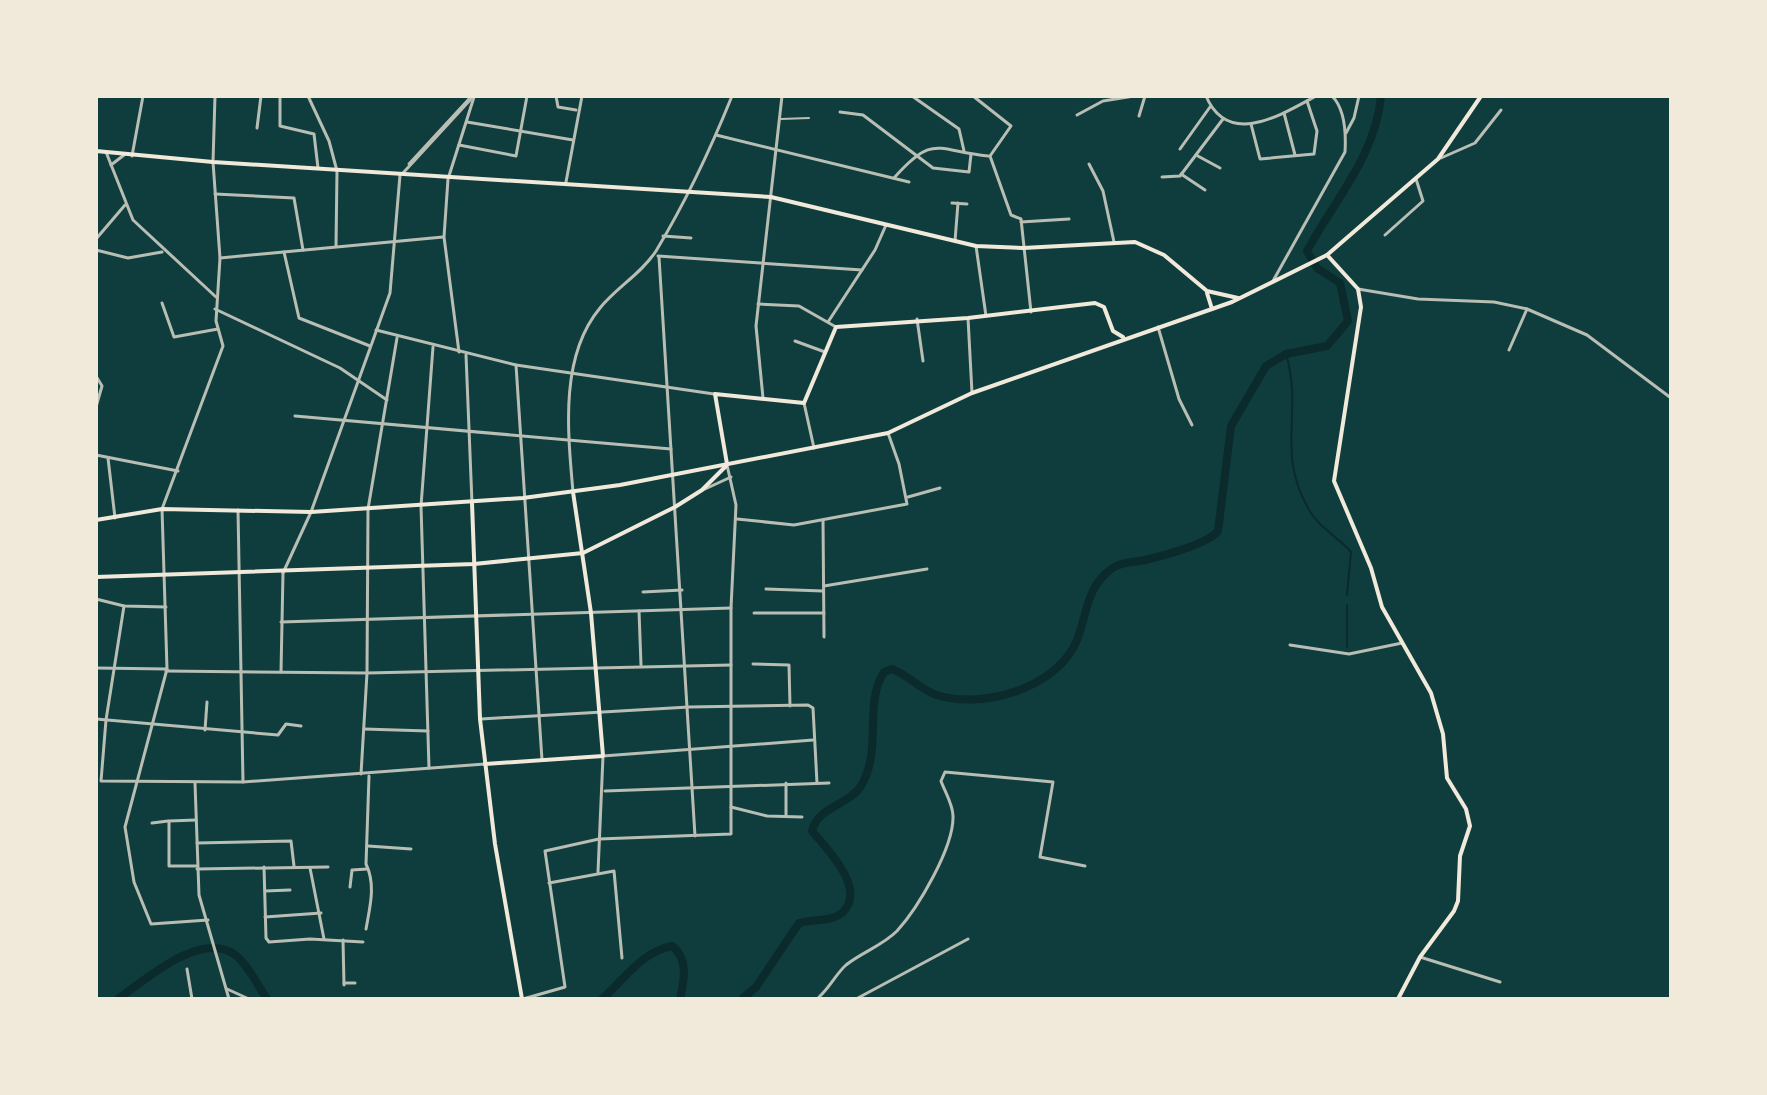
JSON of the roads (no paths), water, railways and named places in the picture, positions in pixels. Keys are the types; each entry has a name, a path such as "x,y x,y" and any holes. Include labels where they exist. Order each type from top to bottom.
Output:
{"main road":[{"path":"96,520 162,509 311,512 523,498 673,475 888,433 972,393 1241,298 1324,256 1438,159 1481,96"},
{"path":"96,151 448,179 771,197 976,246 1023,248 1135,242 1151,247 1207,291 1241,298"},
{"path":"1324,256 1358,289 1359,322 1334,481 1371,568 1382,607 1431,693 1443,734 1447,778 1466,809 1470,826 1460,856 1458,901 1420,957 1398,999"},
{"path":"1207,291 1212,309"},
{"path":"727,464 715,394 804,403 836,327 917,319 968,318 1095,303 1104,307 1116,335 1126,338"},
{"path":"96,577 283,573 474,564 583,553 675,507 702,490 727,464"},
{"path":"485,764 603,756 591,613 573,492"},
{"path":"472,503 475,671 504,904 522,999"}],"street":[{"path":"132,156 143,96"},
{"path":"208,920 151,924 134,882 125,827 166,670 162,509 223,346 215,309 220,258 213,162 215,96"},
{"path":"257,128 261,96"},
{"path":"308,96 329,141 337,171 336,247"},
{"path":"459,352 444,237 448,179 473,96"},
{"path":"281,672 283,573 311,512 394,273 393,242 400,175 424,144 473,96"},
{"path":"459,145 517,155 527,96"},
{"path":"556,96 556,105 576,110"},
{"path":"566,184 576,110 582,96"},
{"path":"573,492 568,438 579,343 589,324 656,255 732,96"},
{"path":"763,398 756,347 758,304 782,96"},
{"path":"912,96 959,129 965,153"},
{"path":"973,96 1010,124 1011,129 990,156"},
{"path":"1077,115 1103,101 1134,96"},
{"path":"1139,116 1145,96"},
{"path":"1205,97 1210,107 1223,119 1244,125 1284,113 1316,96"},
{"path":"1273,281 1340,165 1345,133 1338,102 1332,96"},
{"path":"1345,133 1354,118 1359,96"},
{"path":"280,97 280,126 314,134 318,169"},
{"path":"1251,124 1260,159 1314,154 1317,131 1307,101"},
{"path":"1180,149 1210,107"},
{"path":"1438,159 1475,143 1501,110"},
{"path":"840,112 863,115 933,168 971,171 971,154"},
{"path":"1284,113 1295,155"},
{"path":"780,119 809,118"},
{"path":"1181,174 1223,119"},
{"path":"467,122 573,140"},
{"path":"716,135 909,182"},
{"path":"894,178 915,154 937,145 990,156"},
{"path":"106,152 133,220 216,297"},
{"path":"111,165 125,154"},
{"path":"1196,155 1220,168"},
{"path":"990,156 1011,215 1020,217 1031,312"},
{"path":"1089,164 1103,191 1114,242"},
{"path":"1162,177 1181,174 1205,190"},
{"path":"1385,235 1423,201 1416,179"},
{"path":"215,194 294,198 303,250"},
{"path":"952,203 967,204"},
{"path":"955,241 958,203"},
{"path":"96,239 126,205"},
{"path":"1021,222 1069,219"},
{"path":"828,322 862,270 886,225"},
{"path":"663,236 691,238"},
{"path":"220,258 444,237"},
{"path":"976,246 986,316"},
{"path":"96,250 128,258 164,252"},
{"path":"284,252 299,317 370,346"},
{"path":"656,255 862,270"},
{"path":"656,255 682,590 695,836"},
{"path":"1358,289 1418,299 1494,302 1527,309 1587,335 1671,398"},
{"path":"162,303 174,337 218,329"},
{"path":"758,304 799,306 836,327"},
{"path":"215,309 358,378 387,400"},
{"path":"1509,350 1527,309"},
{"path":"968,318 972,393"},
{"path":"917,319 923,361"},
{"path":"1158,327 1179,399 1192,425"},
{"path":"376,330 397,338 516,365 715,394"},
{"path":"361,774 367,673 368,509 397,338"},
{"path":"795,341 826,352"},
{"path":"429,768 421,506 433,347"},
{"path":"466,354 472,503"},
{"path":"516,365 518,435 542,761"},
{"path":"96,376 102,391 96,407"},
{"path":"804,403 814,448"},
{"path":"295,416 671,449"},
{"path":"737,519 794,525 907,504 908,497 888,433"},
{"path":"96,455 178,471"},
{"path":"108,458 115,518"},
{"path":"522,999 564,989 545,851 599,839 731,834 731,608 737,519 727,464"},
{"path":"702,490 731,477"},
{"path":"908,497 940,488"},
{"path":"238,510 243,782"},
{"path":"823,520 824,637"},
{"path":"766,589 823,589 927,569"},
{"path":"643,592 682,590"},
{"path":"96,599 124,606 166,607"},
{"path":"124,606 106,720 101,781 135,784 243,782 485,764"},
{"path":"281,622 731,608"},
{"path":"639,611 641,665"},
{"path":"754,613 824,613"},
{"path":"1290,645 1349,654 1402,643"},
{"path":"753,664 789,665 790,706"},
{"path":"96,668 367,673 731,665"},
{"path":"205,730 207,702"},
{"path":"480,719 689,707 808,705 813,708 817,783"},
{"path":"96,719 242,734 283,735 286,724 301,726"},
{"path":"363,729 428,731"},
{"path":"598,872 604,791 603,756 813,740"},
{"path":"818,998 834,984 848,964 873,951 896,931 932,875 945,850 953,814 941,781 945,772 1053,782 1040,857 1085,866"},
{"path":"366,929 372,894 372,876 368,869 369,774"},
{"path":"195,783 199,895 215,941 229,999"},
{"path":"786,783 786,816"},
{"path":"604,791 731,784 829,783"},
{"path":"731,806 767,816 802,817"},
{"path":"152,823 196,820"},
{"path":"169,821 169,867 328,867"},
{"path":"197,843 291,841 294,867"},
{"path":"368,846 411,849"},
{"path":"264,867 269,942 324,939 363,942"},
{"path":"310,867 324,939"},
{"path":"350,887 351,871 368,869"},
{"path":"549,883 614,871 622,958"},
{"path":"265,891 290,890"},
{"path":"265,917 321,913"},
{"path":"856,999 968,939"},
{"path":"343,940 344,984 355,983"},
{"path":"1420,957 1500,982"},
{"path":"187,969 192,999"},
{"path":"227,989 249,999"}],"waterway":[{"path":"742,999 756,987 799,923 838,916 849,903 848,881 842,869 812,831 820,817 861,786 871,757 875,699 884,672 892,669 934,694 953,699 994,697 1036,683 1067,657 1077,640 1092,593 1110,570 1184,549 1218,531 1231,426 1266,366 1286,354 1327,346 1348,321 1340,283 1317,268 1307,251 1363,158 1381,96"},
{"path":"1286,354 1291,376 1294,471 1311,513 1351,552 1347,595"},
{"path":"1347,605 1347,647"},
{"path":"602,999 642,960 672,946 683,964 680,999"},
{"path":"118,999 157,970 189,953 205,949 220,949 239,958 267,999"}]}
